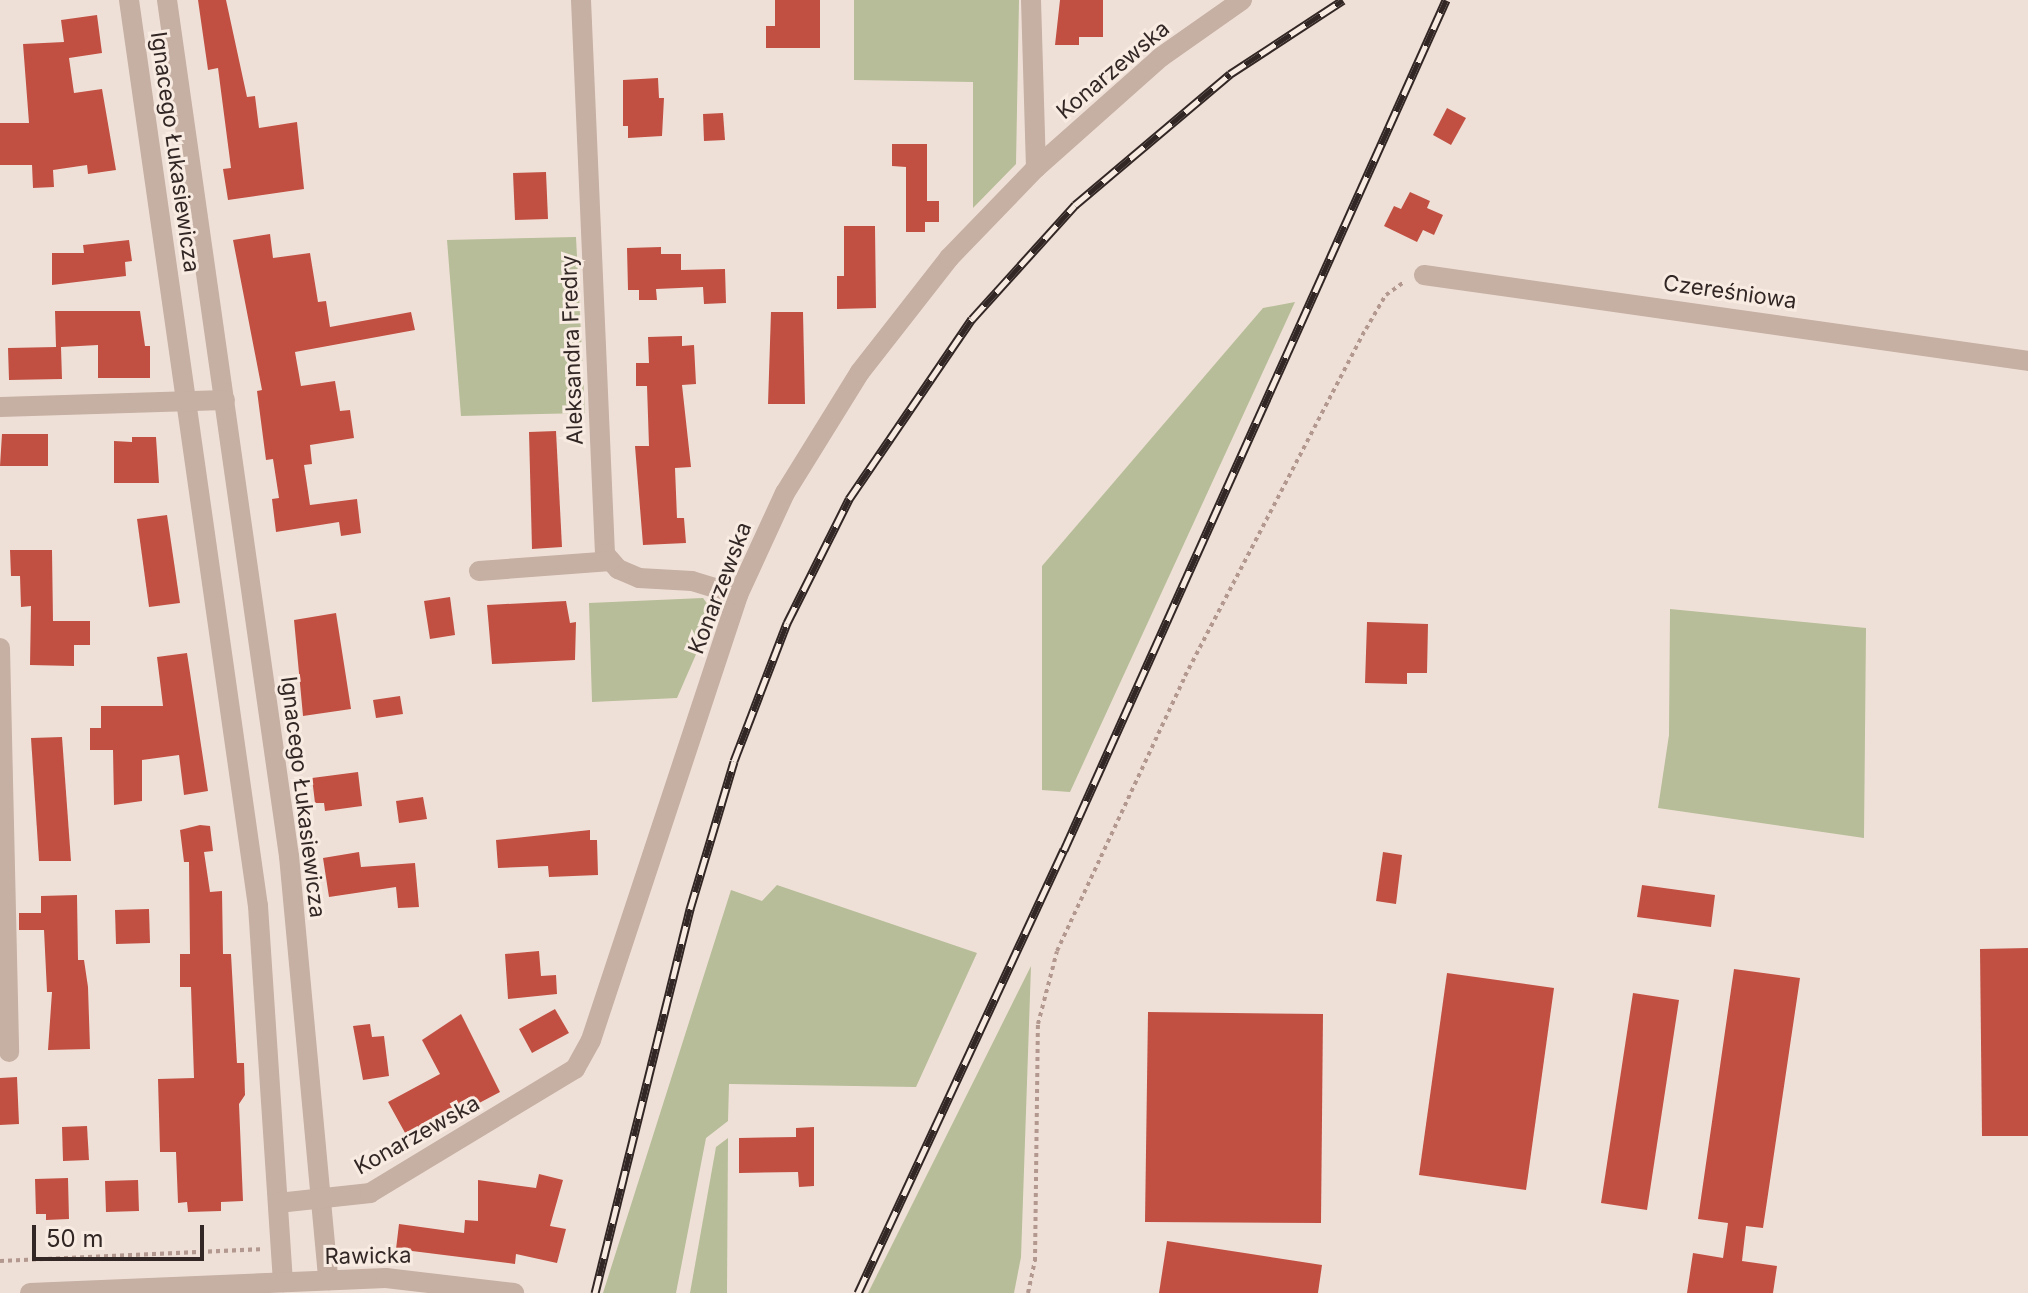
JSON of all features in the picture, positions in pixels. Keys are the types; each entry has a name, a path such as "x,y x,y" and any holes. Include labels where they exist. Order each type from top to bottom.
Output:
{"street":[{"name":"Ignacego Łukasiewicza","path":"129,0 256,891 283,1282"},
{"name":"Ignacego Łukasiewicza","path":"167,0 293,886 328,1280"},
{"name":"Aleksandra Fredry","path":"581,0 605,554 611,561"},
{"path":"1031,0 1036,168"},
{"name":"Konarzewska","path":"320,1200 373,1191 575,1069 591,1040 738,595 785,493 860,372 949,258 1036,168 1161,57 1242,0"},
{"name":"Czereśniowa","path":"1424,275 2028,361"},
{"path":"0,407 187,405 225,400"},
{"path":"479,571 611,561 639,578 692,581 738,595"},
{"path":"0,648 9,1052"},
{"path":"256,891 293,886"},
{"path":"278,1203 320,1200"},
{"name":"Rawicka","path":"30,1293 328,1280 437,1280 514,1293"}],"path":[{"path":"1028,1293 1035,1261 1038,1024 1057,951 1185,676 1366,329 1398,284 1424,275"},
{"path":"0,1261 281,1248"}],"green space":[{"path":"854,0 1019,0 1016,164 973,208 973,82 854,80"},
{"path":"576,237 585,413 461,416 447,240"},
{"path":"1295,302 1070,792 1042,790 1042,566 1263,308"},
{"path":"703,598 714,613 677,698 592,702 589,603"},
{"path":"1670,609 1866,628 1864,838 1658,808 1669,735"},
{"path":"777,885 977,953 916,1087 729,1084 728,1121 706,1138 676,1293 603,1293 731,890 762,901"},
{"path":"1031,966 1021,1257 1014,1293 868,1293"},
{"path":"728,1138 727,1293 690,1293 716,1147"}],"building":[{"path":"198,0 226,0 247,97 255,96 259,128 297,122 304,189 228,200 223,169 231,168 218,68 208,70"},
{"path":"775,0 820,0 820,48 766,48 766,26 775,26"},
{"path":"1060,0 1103,0 1103,37 1079,37 1079,45 1055,45"},
{"path":"97,15 102,53 69,58 74,93 102,89 116,170 88,174 87,165 53,170 54,187 33,188 32,165 0,165 0,123 29,123 23,44 64,42 61,20"},
{"path":"658,78 659,98 664,98 662,136 628,138 628,126 623,126 623,80"},
{"path":"1447,108 1466,118 1451,145 1433,135"},
{"path":"723,113 725,140 704,141 703,114"},
{"path":"892,144 927,144 927,201 939,201 939,222 925,222 925,232 906,232 906,167 892,166"},
{"path":"546,172 548,219 515,220 513,173"},
{"path":"1410,192 1430,201 1427,208 1443,215 1434,235 1423,230 1417,242 1384,226 1394,206 1401,209"},
{"path":"844,226 875,226 876,308 837,309 837,276 844,276"},
{"path":"270,234 273,258 310,253 318,302 326,301 330,327 411,312 415,330 295,352 301,386 335,381 340,411 350,410 354,438 310,445 312,464 304,465 310,505 357,499 361,533 341,536 339,522 276,532 272,499 279,498 273,459 266,460 257,391 262,390 233,240"},
{"path":"129,240 132,261 125,262 126,276 52,285 52,253 84,253 83,245"},
{"path":"661,247 661,254 681,254 681,270 725,269 726,303 704,304 703,287 656,289 657,300 639,300 639,290 628,290 627,248"},
{"path":"55,311 140,311 145,346 150,346 150,378 98,378 98,345 61,347 62,379 9,380 8,348 56,347"},
{"path":"771,312 803,312 805,404 768,404"},
{"path":"682,336 682,346 694,345 696,384 682,385 691,467 675,468 677,518 684,518 686,543 643,545 635,446 649,446 647,386 636,386 636,363 649,363 648,337"},
{"path":"556,431 562,547 532,549 529,432"},
{"path":"2,434 48,434 48,466 0,466"},
{"path":"132,437 156,437 159,483 114,483 114,441 132,442"},
{"path":"167,515 180,603 149,607 137,519"},
{"path":"10,550 52,550 53,621 90,621 90,645 74,645 74,666 30,665 31,606 21,607 20,576 11,576"},
{"path":"450,597 455,635 430,639 424,601"},
{"path":"566,601 570,623 576,622 575,660 492,664 487,605"},
{"path":"336,613 351,709 303,716 294,620"},
{"path":"1367,622 1428,624 1427,673 1407,673 1407,684 1365,683"},
{"path":"187,653 208,791 184,795 179,755 142,760 142,801 114,805 113,750 90,750 90,728 101,728 101,706 163,706 157,657"},
{"path":"400,696 403,714 376,718 373,700"},
{"path":"62,737 71,861 39,861 31,738"},
{"path":"358,772 362,806 325,811 324,803 315,803 312,778"},
{"path":"423,797 427,819 399,823 396,801"},
{"path":"210,826 213,851 204,852 210,892 222,891 223,954 231,954 237,1063 244,1063 245,1095 239,1104 243,1201 221,1202 221,1211 188,1212 187,1202 178,1203 176,1152 160,1152 158,1079 194,1078 191,987 180,987 180,954 190,954 189,862 184,862 180,830"},
{"path":"590,830 590,840 597,840 598,875 549,877 548,866 498,868 496,840"},
{"path":"359,852 361,867 415,863 419,907 398,908 396,887 329,897 323,858"},
{"path":"1383,852 1402,855 1396,904 1376,901"},
{"path":"1642,885 1715,895 1711,927 1637,917"},
{"path":"77,895 78,960 84,960 88,987 90,1049 48,1050 52,992 47,992 44,930 19,930 19,913 41,913 41,896"},
{"path":"149,909 150,943 116,944 115,910"},
{"path":"2028,948 2028,1136 1982,1136 1980,949"},
{"path":"539,951 541,976 556,975 557,994 508,999 505,954"},
{"path":"1734,969 1800,978 1763,1228 1746,1226 1742,1261 1777,1266 1773,1293 1687,1293 1693,1253 1723,1258 1728,1223 1698,1219"},
{"path":"1447,973 1554,988 1526,1190 1419,1175"},
{"path":"1633,993 1679,1000 1647,1210 1601,1203"},
{"path":"555,1009 569,1033 532,1053 519,1029"},
{"path":"1148,1012 1323,1014 1321,1223 1145,1222"},
{"path":"461,1014 500,1092 409,1140 388,1102 440,1074 422,1040"},
{"path":"370,1024 372,1037 384,1036 389,1076 363,1080 353,1026"},
{"path":"17,1077 19,1124 0,1125 0,1078"},
{"path":"87,1126 89,1160 63,1161 62,1127"},
{"path":"814,1127 814,1186 799,1187 798,1172 739,1173 739,1138 796,1137 796,1128"},
{"path":"539,1174 563,1180 550,1226 566,1229 557,1263 516,1254 515,1264 396,1249 399,1224 464,1233 465,1220 478,1221 478,1180 536,1188"},
{"path":"68,1178 69,1219 46,1220 46,1214 36,1214 35,1179"},
{"path":"138,1180 139,1211 106,1212 105,1181"},
{"path":"1167,1241 1322,1265 1318,1293 1159,1293"}],"railway":[{"path":"595,1293 690,909 734,761 787,623 849,499 972,319 1075,205 1230,74 1343,0"},
{"path":"858,1293 1064,850 1446,0"}]}
